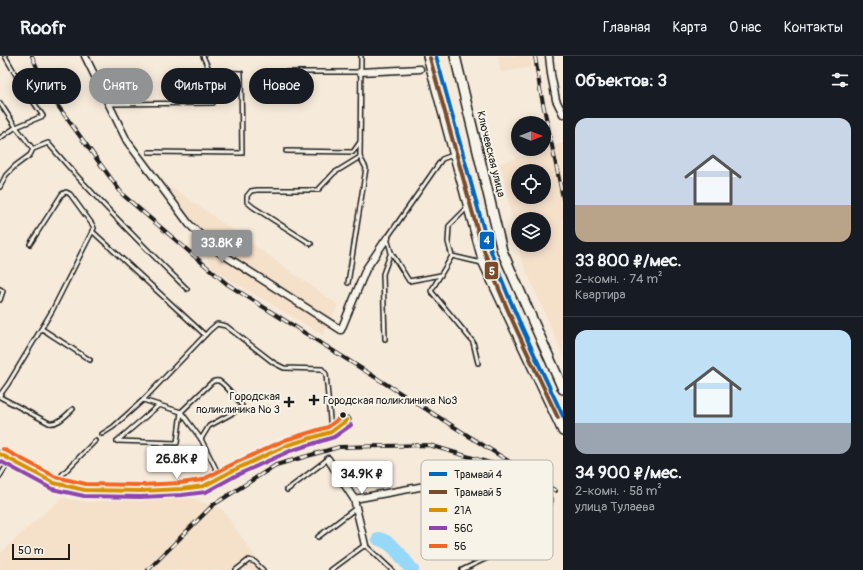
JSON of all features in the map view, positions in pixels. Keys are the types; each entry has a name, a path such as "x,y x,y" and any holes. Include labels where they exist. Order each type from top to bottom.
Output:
{"main road":[{"path":"428,56 484,263 563,431"},
{"name":"Ключевская улица","path":"455,56 502,251 563,389"}],"street":[{"path":"85,56 91,68"},
{"path":"549,56 556,100 563,114"},
{"path":"360,72 420,69"},
{"path":"108,104 127,141 189,224 216,250 341,330 366,269 387,238"},
{"path":"0,454 54,483 85,490 173,490 204,486 288,445 331,432 347,420"},
{"path":"328,459 354,499 365,545"},
{"path":"354,499 421,487"}],"lane":[{"path":"0,138 16,126 43,116 20,82 5,56"},
{"path":"203,56 208,68"},
{"path":"348,283 366,168 360,156 361,56"},
{"path":"420,69 431,68"},
{"path":"314,72 360,72"},
{"path":"149,152 242,153 241,73"},
{"path":"1,105 33,149"},
{"path":"286,151 353,152 360,142"},
{"path":"0,186 6,176 15,166 30,155 33,149 48,143 127,230 187,289"},
{"path":"441,275 409,281 392,252 387,238 442,159 454,155"},
{"path":"311,244 246,202 247,196 251,191 257,190 318,190 334,173 360,156"},
{"path":"30,244 62,194 66,192 70,194 94,228 52,312 0,396 53,424 73,410"},
{"path":"468,207 449,226 448,242 452,256 432,291 473,342 478,363"},
{"path":"92,231 205,335"},
{"path":"385,339 383,274 392,252"},
{"path":"452,256 484,263"},
{"path":"0,289 3,291 0,300"},
{"path":"102,434 113,427 143,400 217,324 226,326 274,364 284,368 322,369 326,374 331,432"},
{"path":"42,329 90,360"},
{"path":"159,405 118,441 177,443 181,412 212,382 220,382 240,401 242,406 240,409 209,426 202,439"},
{"path":"143,400 181,412 202,439 220,477"},
{"path":"54,483 95,441"},
{"path":"287,490 328,459"},
{"path":"0,476 10,460"},
{"path":"318,537 356,508"},
{"path":"331,570 365,545 392,570"},
{"path":"236,570 249,560 255,562 263,570"},
{"path":"462,570 483,560"}],"shaded area":[{"path":"498,56 530,56 532,67 501,72"},
{"path":"563,143 563,355 521,259 520,252 551,252 551,212 511,212 500,163 522,156 551,156 551,147"},
{"path":"169,185 338,305 323,335 214,270"},
{"path":"184,495 223,510 264,570 0,570 0,554 62,498 88,502"}],"waterway":[{"path":"379,539 393,547 412,570"}],"railway":[{"path":"32,56 47,91 123,195 227,284 507,460"},
{"path":"535,56 540,89 563,198"},
{"path":"148,570 213,505 276,465 339,447 429,445 480,460"}],"tram line":[{"name":"4","path":"436,56 485,234 493,257 521,326 563,416"},
{"name":"5","path":"430,58 479,236 487,259 516,328 558,418"}],"transit line":[{"name":"56","path":"3,449 56,477 86,484 141,485 180,483 202,480 285,440 328,427 343,415"},
{"name":"21А","path":"0,454 54,483 85,490 141,491 181,489 204,486 234,470 288,445 331,432 347,420"},
{"name":"56С","path":"0,461 52,489 84,496 141,497 182,495 206,492 237,475 290,451 334,437 351,425"}],"place":[{"name":"Городская поликлиника №3","path":"314,400"},
{"name":"Городская поликлиника № 3","path":"289,402"}]}
